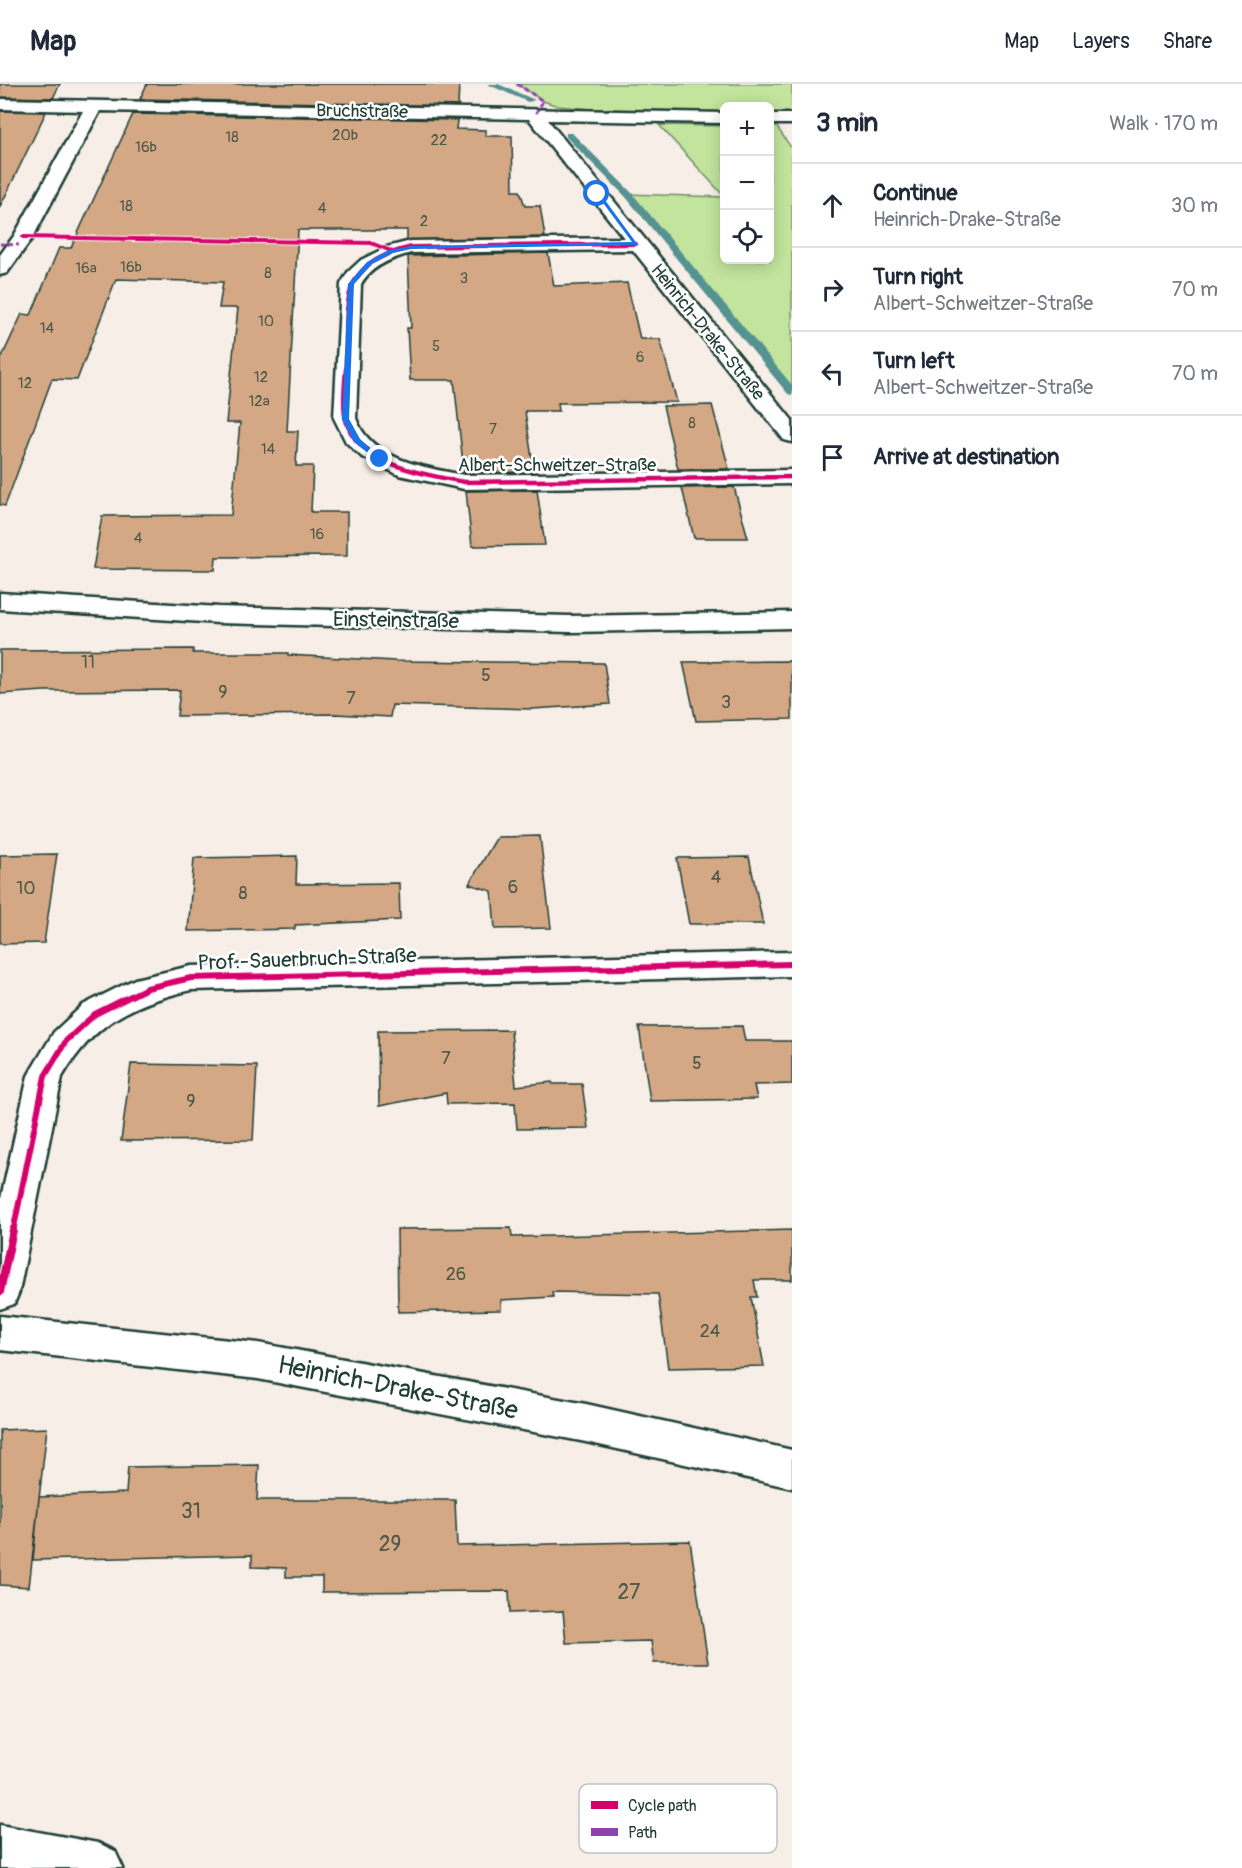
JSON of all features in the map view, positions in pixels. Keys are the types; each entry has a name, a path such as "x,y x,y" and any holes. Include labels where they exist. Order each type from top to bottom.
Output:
{"street":[{"name":"Bruchstraße","path":"0,104 720,118"},
{"path":"0,269 9,244 94,106"},
{"name":"Heinrich-Drake-Straße","path":"535,115 792,435"},
{"path":"774,119 792,119"},
{"name":"Albert-Schweitzer-Straße","path":"636,243 411,247 391,251 369,263 351,284 345,419 357,441 380,459 420,474 464,482 792,477"},
{"name":"Einsteinstraße","path":"0,601 219,615 570,624 792,620"},
{"name":"Prof.-Sauerbruch-Straße","path":"0,1292 45,1076 66,1041 95,1014 147,988 191,978 792,964"},
{"name":"Heinrich-Drake-Straße","path":"0,1332 258,1360 586,1423 792,1469"},
{"path":"0,1849 98,1868"}],"green space":[{"path":"517,84 792,84 792,113 774,113 774,102 720,102 720,112 591,109 558,106 543,101"},
{"path":"659,125 720,126 720,192"},
{"path":"774,127 777,127 792,149 792,392 628,194 720,197 720,264 774,264"}],"building":[{"path":"0,84 60,84 53,98 0,97"},
{"path":"147,84 459,84 458,106 140,99"},
{"path":"0,111 46,112 0,207"},
{"path":"133,114 457,120 456,129 486,130 486,136 512,136 513,191 520,191 525,206 540,206 545,237 407,240 407,230 298,230 287,431 298,431 296,466 313,466 311,512 347,512 347,556 216,557 215,570 93,569 102,516 231,515 240,423 226,423 238,308 219,308 223,282 116,279 77,380 52,379 5,506 0,505 0,361 22,314 31,315 59,248 71,248"},
{"path":"548,253 554,286 627,283 640,339 660,339 677,402 558,403 559,411 525,411 534,472 464,473 454,380 410,380 407,328 411,328 408,256"},
{"path":"712,405 729,469 678,469 663,406"},
{"path":"734,487 748,538 694,538 682,488"},
{"path":"537,490 545,545 472,546 466,491"},
{"path":"193,649 193,653 288,653 288,655 395,661 604,663 610,704 532,709 392,705 390,717 336,714 177,716 180,690 44,691 0,694 0,650"},
{"path":"792,661 792,719 696,721 683,662"},
{"path":"540,836 551,928 495,929 492,891 469,884 497,837"},
{"path":"57,854 44,943 0,944 0,855"},
{"path":"297,856 296,884 399,883 400,920 295,925 295,929 188,931 194,858"},
{"path":"749,857 763,924 689,924 677,858"},
{"path":"742,1026 745,1041 792,1041 792,1084 754,1085 757,1099 650,1101 639,1027"},
{"path":"511,1030 516,1086 552,1082 553,1084 582,1084 588,1128 517,1129 515,1103 447,1104 446,1093 379,1106 378,1031"},
{"path":"131,1064 257,1066 253,1140 121,1141"},
{"path":"511,1228 512,1237 792,1230 792,1280 754,1280 757,1297 751,1297 764,1366 668,1368 658,1294 552,1292 553,1297 501,1300 501,1310 398,1312 397,1229"},
{"path":"47,1428 29,1587 0,1585 0,1430"},
{"path":"259,1465 257,1500 455,1500 457,1546 690,1541 708,1663 654,1663 651,1641 566,1643 563,1611 510,1613 509,1591 322,1592 322,1577 286,1577 286,1568 252,1567 252,1555 33,1560 39,1497 126,1493 128,1467"}],"waterway":[{"path":"491,84 531,100"},
{"path":"569,135 628,194 792,392"}],"marked path":[{"path":"517,84 543,101 535,115"},
{"path":"0,244 19,245"}],"cycle path":[{"path":"23,237 371,243 391,251"},
{"path":"636,244 411,247 385,255 368,264 355,277 350,292 345,418 354,437 369,451 394,465 464,482 792,477"},
{"path":"0,1292 45,1076 66,1041 95,1014 147,988 191,978 792,964"}],"route":[{"path":"380,459 357,441 345,419 351,284 369,263 391,251 411,247 636,243 597,194"}]}
